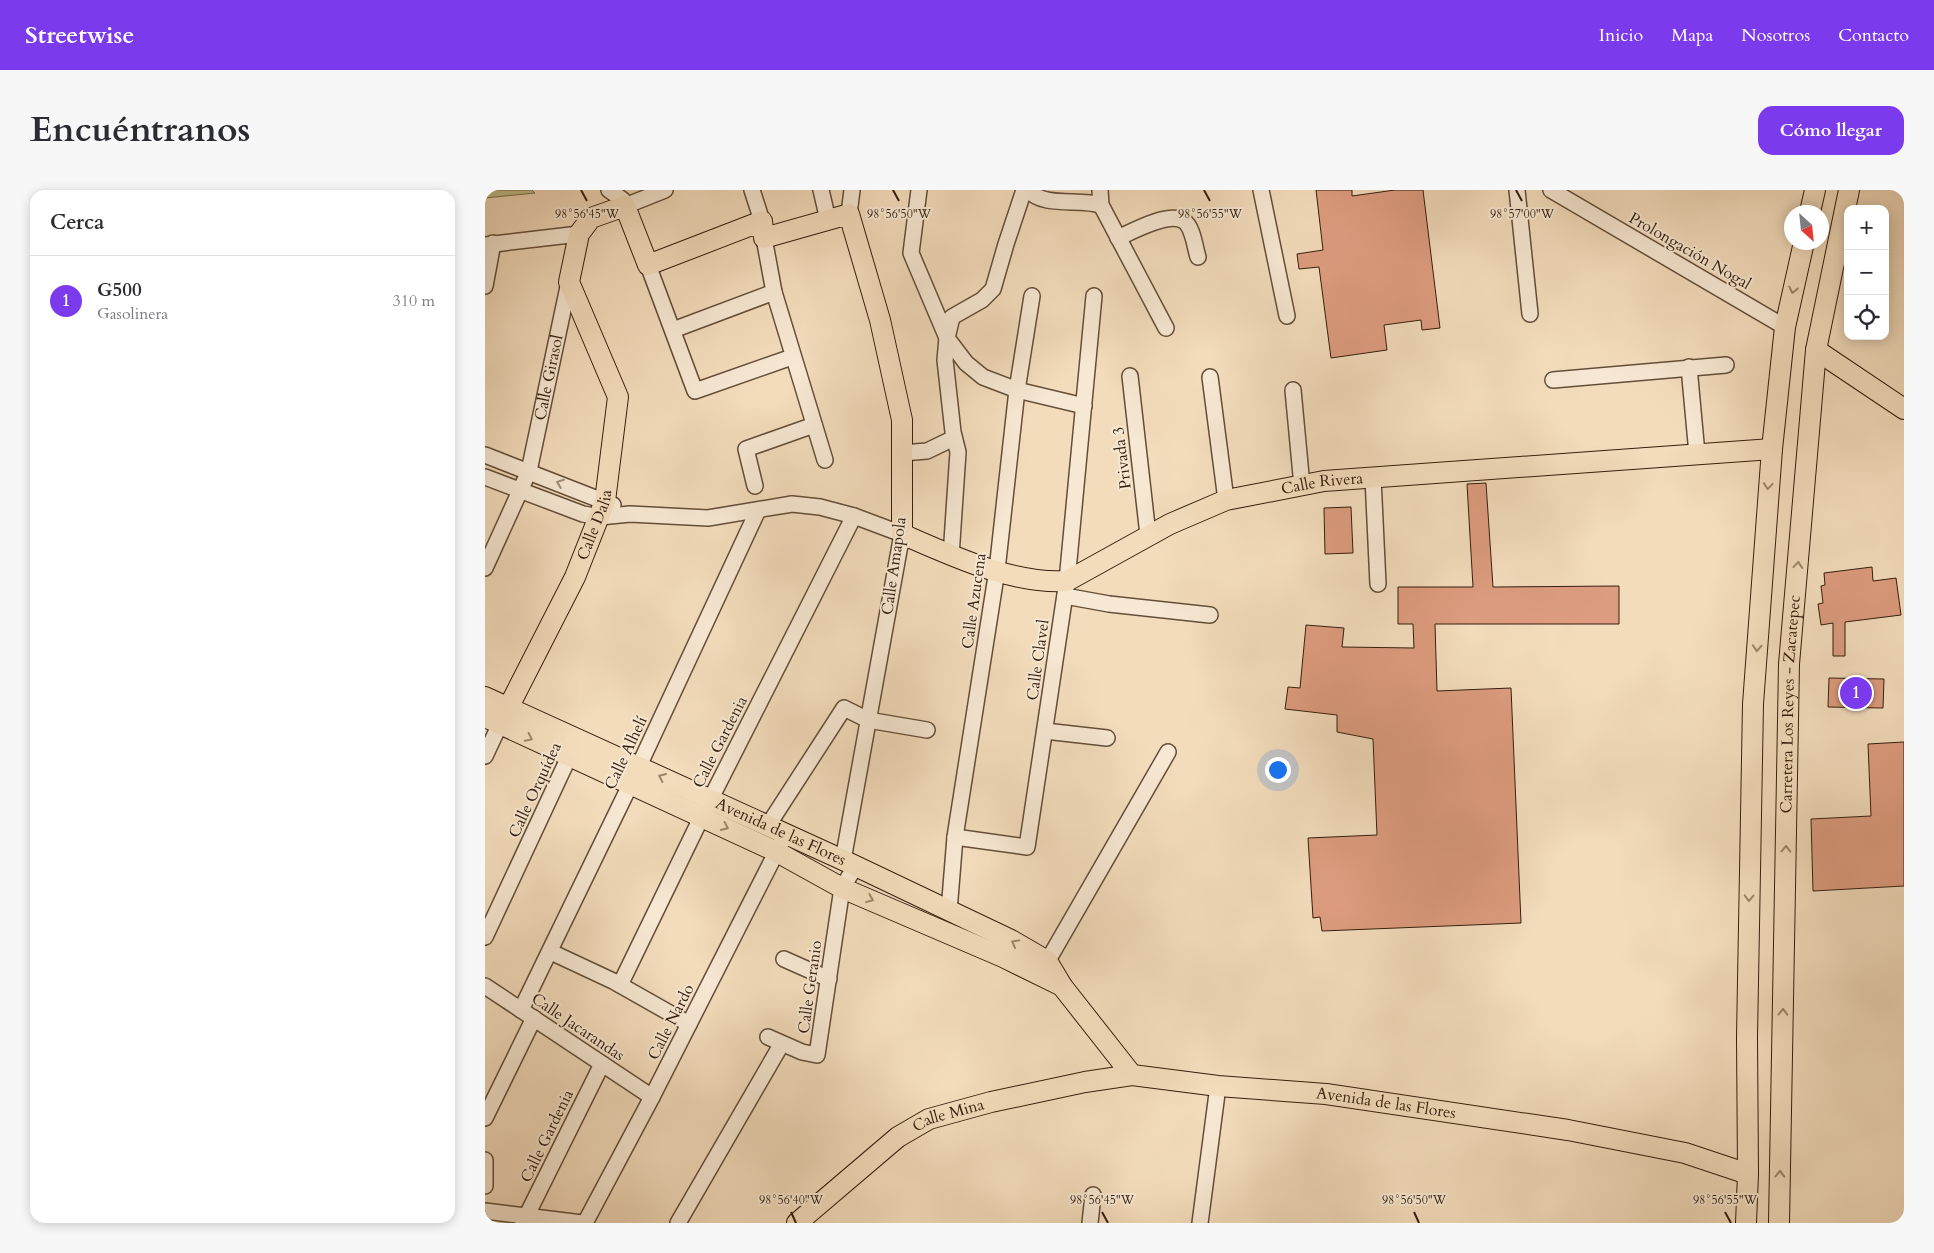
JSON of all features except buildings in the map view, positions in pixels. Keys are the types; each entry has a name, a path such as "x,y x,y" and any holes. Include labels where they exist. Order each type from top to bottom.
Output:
{"main road":[{"path":"1812,205 1815,190"},
{"name":"Carretera Los Reyes - Zacatepec","path":"1779,1223 1789,664 1816,350 1849,190"},
{"path":"579,234 591,218 625,206 647,265 763,230 828,220 849,214"},
{"name":"Calle Amapola","path":"849,214 880,320 900,411 902,534"},
{"name":"Calle Girasol","path":"569,282 579,234"},
{"path":"1746,1223 1748,1174 1747,1036 1753,704 1771,449 1785,327 1802,250"},
{"name":"Calle Dalia","path":"498,716 575,577 603,509 618,397 569,282"},
{"path":"1816,350 1904,409"},
{"name":"Calle Rivera","path":"1066,589 1148,535 1226,500 1324,481 1771,449"},
{"path":"902,534 951,556 1066,589"},
{"name":"Avenida de las Flores","path":"485,697 498,716 635,775 781,843 849,864 1011,940 1062,986 1132,1075 1218,1086 1326,1094 1569,1130 1685,1153 1748,1174"},
{"name":"Avenida de las Flores","path":"706,808 767,827 781,843 842,888 1043,968"},
{"name":"Calle Mina","path":"804,1221 898,1137 929,1119 991,1102 1085,1082 1132,1075"}],"street":[{"path":"609,190 623,200 625,206 665,190"},
{"path":"752,190 763,230 774,292 792,357 825,460"},
{"path":"821,190 828,220"},
{"path":"849,214 852,190"},
{"path":"919,190 911,253 947,338 966,363 983,378 1017,390 1084,406"},
{"path":"1026,190 1033,196 1076,203 1089,202 1100,198 1118,238 1165,328"},
{"name":"Calle Azucena","path":"951,556 958,452 954,438 945,360 947,338 953,317 982,300 993,290 1006,244 1026,190"},
{"path":"1261,190 1287,316"},
{"path":"1517,190 1530,314"},
{"name":"Prolongación Nogal","path":"1551,190 1785,327"},
{"path":"1118,238 1145,225 1175,219 1184,221 1188,226 1198,257"},
{"path":"485,286 489,244 579,234"},
{"path":"647,265 695,391 792,357"},
{"name":"Calle Girasol","path":"485,568 529,471 569,282"},
{"path":"673,330 774,292"},
{"name":"Calle Azucena","path":"949,911 955,837 997,570 1017,390 1032,296"},
{"name":"Calle Clavel","path":"955,837 1027,847 1066,589 1094,296"},
{"path":"1553,380 1725,365"},
{"path":"1689,367 1697,454"},
{"name":"Privada 3","path":"1130,376 1148,535"},
{"path":"1210,377 1226,500"},
{"path":"1293,390 1302,486"},
{"path":"755,486 746,449 814,424"},
{"path":"902,453 927,451 954,438"},
{"path":"485,454 529,471 603,509 630,514 708,518 792,504 820,507 854,516 902,534"},
{"path":"485,477 583,514 603,509"},
{"path":"1373,478 1377,584"},
{"name":"Calle Alhelí","path":"485,1118 528,1014 551,952 758,510"},
{"name":"Calle Gardenia","path":"620,985 706,808 854,516"},
{"name":"Calle Amapola","path":"849,864 869,720 902,534"},
{"path":"1066,589 1109,604 1210,615"},
{"path":"767,827 844,708 869,720 927,730"},
{"name":"Calle Dalia","path":"485,756 498,716"},
{"path":"1045,731 1107,738"},
{"name":"Calle Orquídea","path":"485,937 574,748"},
{"path":"1043,968 1168,752"},
{"name":"Calle Nardo","path":"583,1223 652,1097 781,843"},
{"path":"842,888 849,864"},
{"name":"Calle Geranio","path":"678,1223 774,1041 817,1055 842,888"},
{"path":"907,914 917,896"},
{"path":"551,952 620,985 689,1024"},
{"path":"784,959 829,979"},
{"name":"Calle Jacarandas","path":"485,986 652,1097"},
{"name":"Calle Gardenia","path":"524,1220 602,1064"},
{"path":"1200,1223 1218,1086"},
{"path":"485,1160 485,1186"},
{"path":"1090,1223 1093,1195"},
{"path":"485,1211 524,1220 583,1223"}],"shaded area":[{"path":"485,190 532,190 535,193 485,198"}],"place":[{"name":"G500","path":"1856,693"}]}
